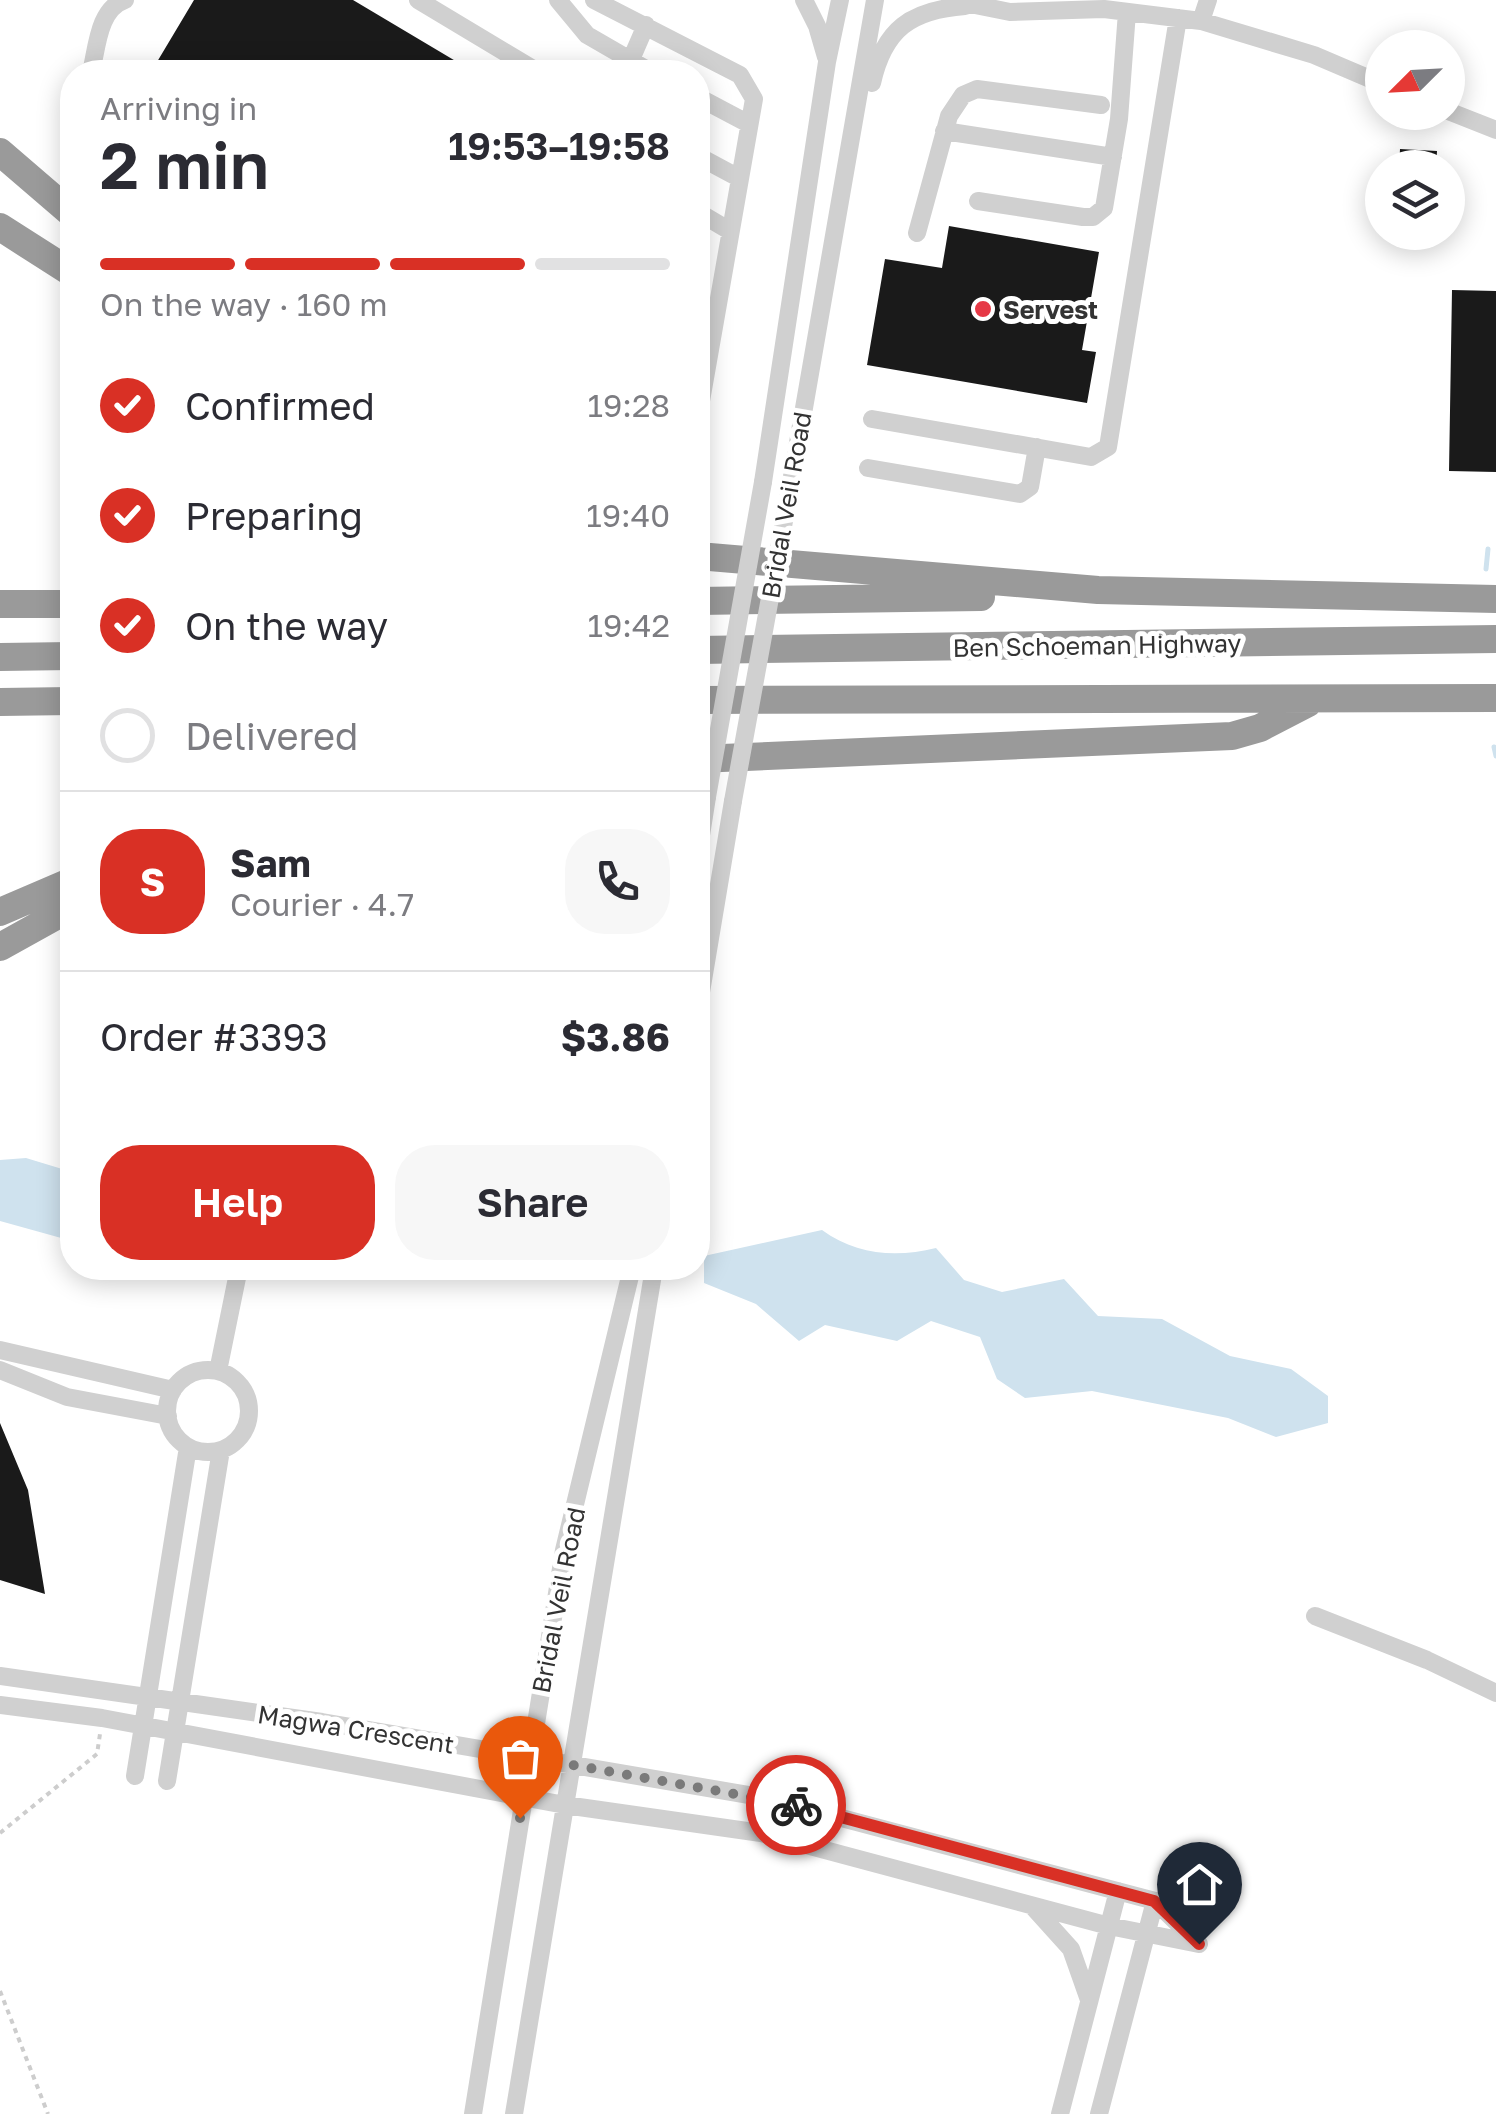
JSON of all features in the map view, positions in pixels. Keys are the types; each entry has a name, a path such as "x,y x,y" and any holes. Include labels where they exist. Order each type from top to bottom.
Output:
{"highway":[{"path":"0,152 60,204"},
{"path":"0,228 60,266"},
{"path":"710,557 916,576 1204,593"},
{"path":"710,600 1204,593 1496,599"},
{"path":"0,604 60,604"},
{"name":"Ben Schoeman Highway","path":"710,650 1496,639"},
{"path":"0,656 60,656"},
{"name":"Ben Schoeman Highway","path":"710,700 1496,698"},
{"path":"710,758 1232,736 1260,728 1314,700"},
{"path":"0,702 60,701"},
{"path":"0,912 60,885"},
{"path":"0,947 60,914"}],"street":[{"path":"95,60 105,16 117,2 125,0"},
{"path":"418,0 518,60"},
{"path":"558,0 587,35 619,60"},
{"path":"594,0 740,75 754,100 710,322"},
{"path":"804,0 817,26 827,62"},
{"name":"Bridal Veil Road","path":"710,775 763,482 827,62 840,0"},
{"name":"Bridal Veil Road","path":"710,938 875,0"},
{"path":"950,0 1010,12 1104,10 1201,21 1314,55 1365,77"},
{"path":"1080,0 1104,10"},
{"path":"1201,21 1208,0"},
{"path":"832,246 876,66 886,44 910,20 927,11 976,5"},
{"path":"978,201 1093,217 1104,208 1127,12"},
{"path":"872,418 1092,457 1108,448 1178,18"},
{"path":"631,60 646,25"},
{"path":"917,233 944,132 955,105 964,95 977,89 1101,105"},
{"path":"710,103 749,124"},
{"path":"1465,118 1496,130"},
{"path":"944,132 1113,157"},
{"path":"710,162 739,178"},
{"path":"710,219 730,230"},
{"path":"868,468 1020,494 1030,486 1037,447"},
{"path":"218,1371 237,1280"},
{"name":"Bridal Veil Road","path":"473,2114 564,1550 629,1280"},
{"name":"Bridal Veil Road","path":"514,2114 652,1280"},
{"path":"0,1350 172,1390"},
{"path":"0,1370 67,1396 168,1416"},
{"path":"218,1371 241,1386 248,1399 249,1413 239,1438 221,1450 188,1447 171,1428 168,1416 172,1390 192,1373 218,1371"},
{"path":"135,1776 188,1447"},
{"path":"168,1781 221,1450"},
{"path":"1315,1616 1495,1691"},
{"name":"Magwa Crescent","path":"0,1676 322,1722 766,1798 1154,1901 1199,1944 1147,1936 761,1833 565,1805 102,1718 0,1705"},
{"path":"1060,2114 1118,1891"},
{"path":"1098,2114 1154,1901"},
{"path":"1031,1905 1071,1948 1089,2000"}],"path":[{"path":"0,1833 97,1754 102,1718"},
{"path":"0,1991 48,2114"}],"water":[{"path":"26,1158 60,1168 60,1238 0,1221 0,1160"},
{"path":"822,1230 849,1245 877,1252 936,1248 964,1280 1002,1292 1064,1279 1098,1316 1162,1319 1230,1356 1291,1369 1328,1396 1328,1423 1276,1437 1228,1418 1092,1391 1025,1398 997,1379 980,1337 931,1321 897,1341 825,1325 799,1341 756,1304 704,1283 710,1280 710,1255"}],"building":[{"path":"194,0 353,0 454,60 158,60"},
{"name":"Servest","path":"949,226 1099,252 1082,350 1096,352 1087,403 867,365 885,259 942,268"},
{"path":"1452,290 1496,291 1496,472 1449,471"},
{"path":"0,1423 28,1490 45,1594 0,1580"}],"waterway":[{"path":"1486,569 1488,549"},
{"path":"1494,747 1496,756"}],"way so far":[{"path":"520,1818 528,1757 796,1805"}],"place":[{"name":"Servest","path":"983,309"}],"route":[{"path":"796,1805 1154,1901 1199,1944"}]}
